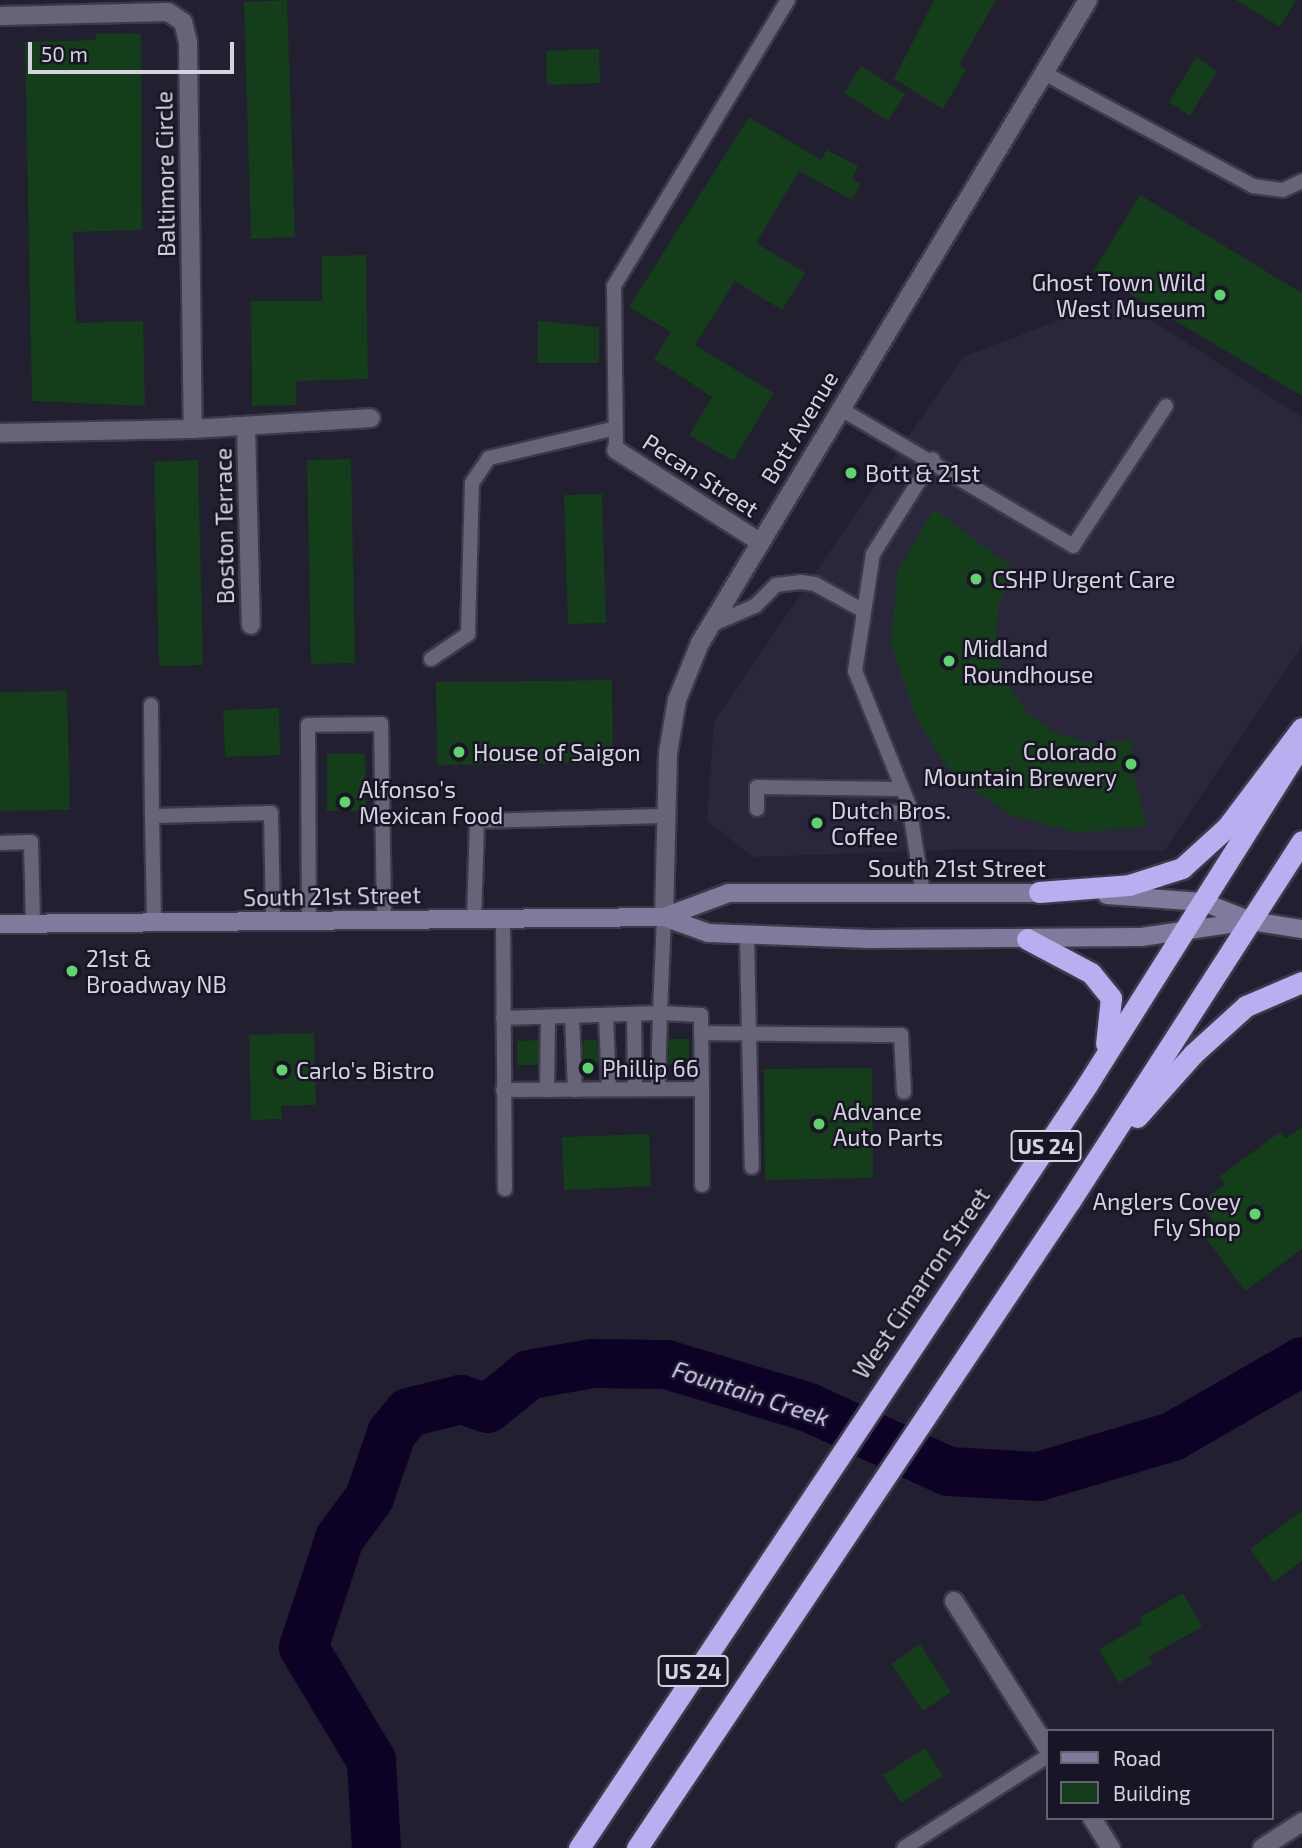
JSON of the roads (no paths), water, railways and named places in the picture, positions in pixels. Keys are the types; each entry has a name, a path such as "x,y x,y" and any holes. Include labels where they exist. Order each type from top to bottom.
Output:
{"highway":[{"path":"1039,892 1129,885 1182,868 1227,827 1302,728"},
{"name":"West Cimarron Street","path":"579,1848 810,1495 1087,1085 1302,744"},
{"name":"US 24","path":"636,1848 1089,1171 1302,841"},
{"path":"1027,939 1091,973 1111,998 1110,1036 1087,1085"},
{"path":"1089,1171 1221,1027 1246,1006 1302,982"}],"main road":[{"name":"South 21st Street","path":"0,924 664,917 729,893 1039,892 1202,902 1251,921 1302,929"},
{"name":"South 21st Street","path":"664,917 708,933 747,937 1027,939 1183,934 1251,921"}],"street":[{"name":"Bott Avenue","path":"664,917 668,753 677,700 711,625 839,408 1088,0"},
{"name":"Baltimore Circle","path":"0,16 168,12 183,22 188,43 193,429"},
{"path":"0,433 193,429 372,418"},
{"name":"Boston Terrace","path":"246,426 251,625"},
{"name":"Pecan Street","path":"616,450 760,542"},
{"path":"954,1601 1046,1746"},
{"path":"1093,1820 1111,1848"},
{"path":"1262,1848 1302,1822"}],"lane":[{"path":"616,450 614,286 788,0"},
{"path":"1044,73 1253,186 1283,190 1302,181"},
{"path":"839,408 933,460 1073,545 1166,406"},
{"path":"431,659 468,634 472,483 489,457 616,428"},
{"path":"923,893 910,813 855,671 873,554 933,460"},
{"path":"711,625 755,606 776,585 801,582 815,583 864,611"},
{"path":"151,705 154,922"},
{"path":"309,920 308,725 381,724 384,920"},
{"path":"757,809 757,787 902,789"},
{"path":"884,812 910,813"},
{"path":"152,816 271,813 273,921"},
{"path":"474,919 477,821 666,816"},
{"path":"0,843 31,842 33,923"},
{"path":"658,1089 664,917"},
{"path":"503,919 505,1189"},
{"path":"747,937 752,1167"},
{"path":"503,1018 660,1013 701,1015 702,1185"},
{"path":"634,1014 635,1089"},
{"path":"606,1015 609,1089"},
{"path":"572,1016 575,1090"},
{"path":"547,1090 548,1017"},
{"path":"701,1033 901,1035 904,1092"},
{"path":"503,1090 702,1089"},
{"path":"904,1848 1046,1757"}],"waterway":[{"name":"Fountain Creek","path":"376,1848 371,1760 303,1647 339,1538 369,1497 391,1433 408,1412 460,1399 487,1408 529,1374 592,1363 666,1364 806,1406 948,1471 1038,1476 1172,1436 1302,1361"}],"place":[{"name":"Ghost Town Wild West Museum","path":"1220,295"},
{"name":"Bott & 21st","path":"851,473"},
{"name":"CSHP Urgent Care","path":"976,579"},
{"name":"Midland Roundhouse","path":"949,661"},
{"name":"House of Saigon","path":"459,752"},
{"name":"Colorado Mountain Brewery","path":"1131,764"},
{"name":"Alfonso's Mexican Food","path":"345,802"},
{"name":"Dutch Bros. Coffee","path":"817,823"},
{"name":"21st & Broadway NB","path":"72,971"},
{"name":"Phillip 66","path":"588,1068"},
{"name":"Carlo's Bistro","path":"282,1070"},
{"name":"Advance Auto Parts","path":"819,1124"},
{"name":"Anglers Covey Fly Shop","path":"1255,1214"}]}
